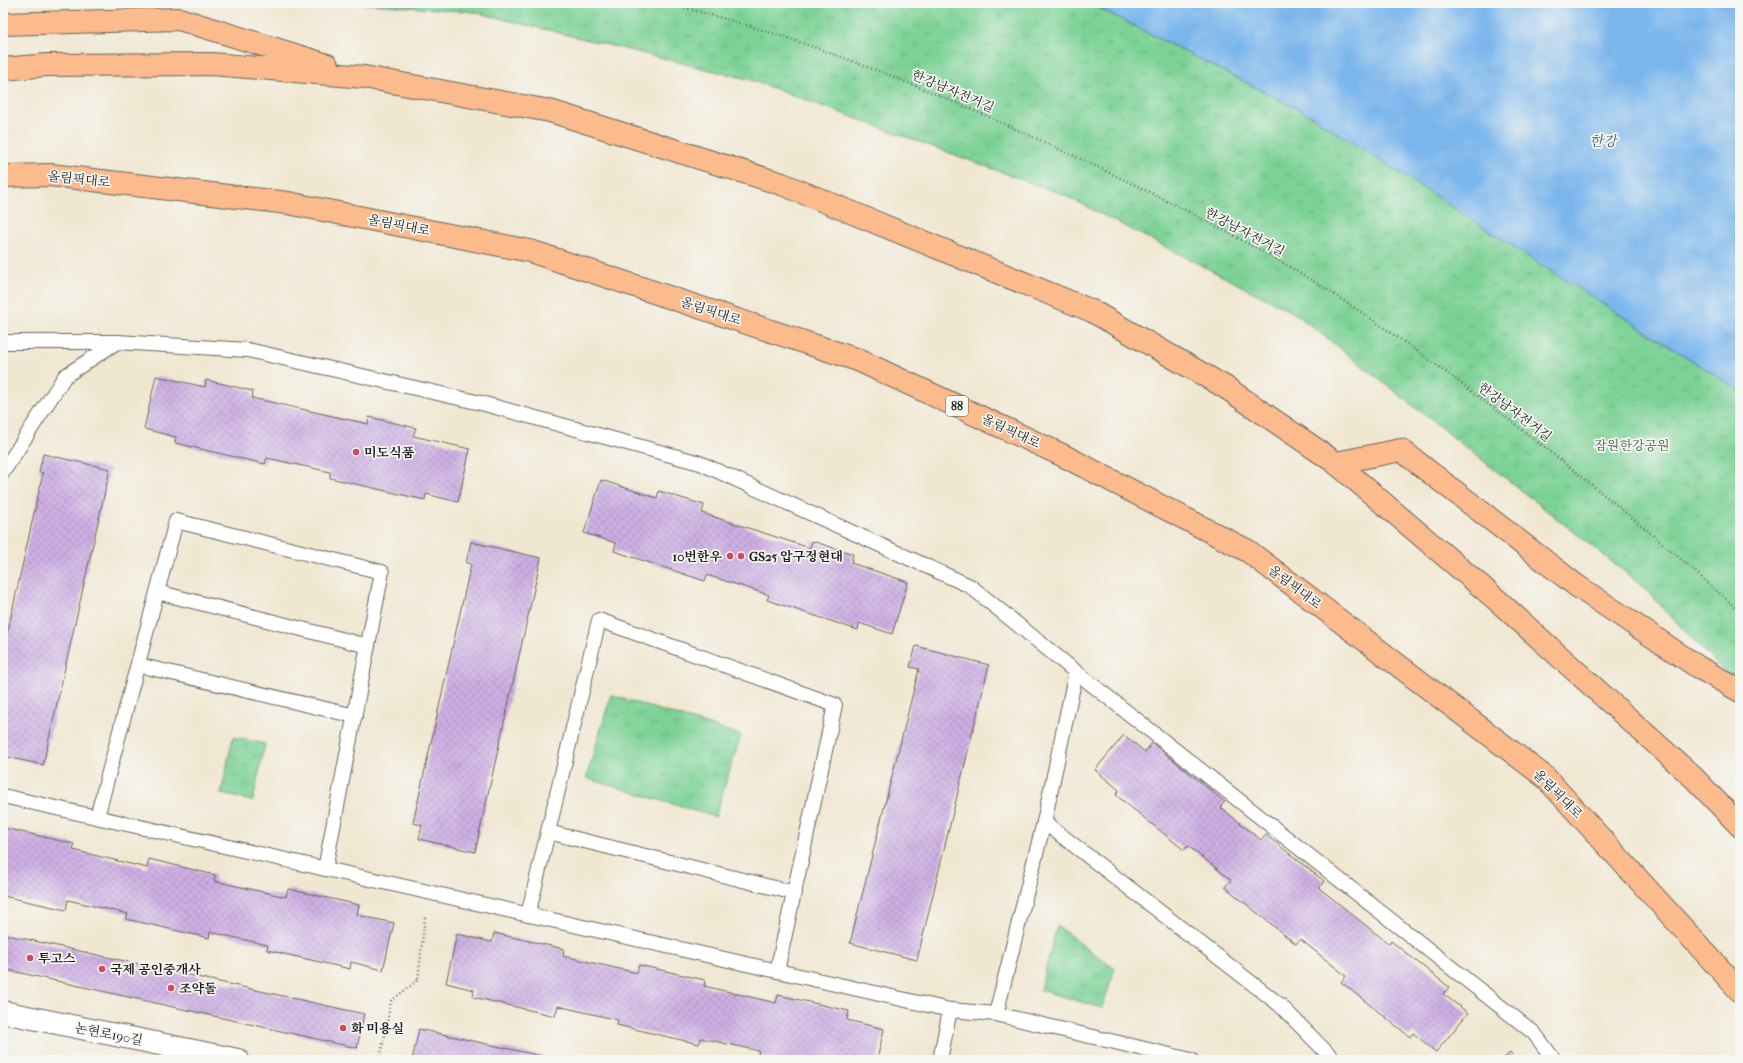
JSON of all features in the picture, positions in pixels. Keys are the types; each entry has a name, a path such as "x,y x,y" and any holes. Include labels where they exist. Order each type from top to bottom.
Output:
{"highway":[{"path":"3,24 179,19 364,76"},
{"path":"3,69 47,65 212,64 364,76 550,111 782,184 1092,311 1225,387 1336,462 1509,610 1694,778 1740,826"},
{"name":"올림픽대로","path":"3,176 52,175 288,202 530,251 858,360 1062,454 1248,551 1545,777 1740,991"},
{"path":"1336,462 1401,450 1577,586 1698,667 1740,692"}],"street":[{"name":"논현로190길","path":"3,1012 238,1060"}],"lane":[{"path":"3,342 117,342 248,350 481,402 700,463 970,586 1076,672 1534,1033 1554,1060"},
{"path":"3,472 65,376 117,342"},
{"path":"97,817 176,521 382,572 325,869"},
{"path":"157,592 368,646"},
{"path":"528,914 599,620 836,704 777,971"},
{"path":"138,665 355,716"},
{"path":"996,1014 1044,822 1076,672"},
{"path":"3,796 950,1010 996,1014 1191,1060"},
{"path":"1044,822 1280,1005 1334,1060"},
{"path":"548,832 795,893"},
{"path":"940,1060 950,1010"}],"path":[{"name":"한강남자전거길","path":"665,3 714,16 811,47 898,78 1093,164 1277,260 1360,311 1455,378 1570,467 1696,572 1740,612"},
{"path":"380,1060 391,1001 418,980 428,892"}],"green space":[{"name":"잠원한강공원","path":"355,3 1089,3 1308,114 1740,390 1740,689 1639,583 1296,314 1064,195 751,80 474,12"},
{"path":"611,695 741,735 715,817 586,778"},
{"path":"233,737 265,744 253,801 221,794"},
{"path":"1057,926 1115,969 1102,1008 1040,990"}],"water":[{"name":"한강","path":"1089,3 1740,3 1740,391 1308,114"}],"building":[{"path":"156,376 205,387 206,380 253,391 252,398 368,424 369,417 416,428 413,436 470,449 458,502 426,494 425,500 330,478 330,472 267,458 265,464 175,443 176,437 144,429"},
{"path":"43,454 110,469 43,765 3,756 3,652 43,473 39,472"},
{"path":"601,480 657,498 659,491 704,505 702,513 810,548 812,541 853,554 851,563 908,582 892,634 859,623 858,630 767,600 769,595 707,575 705,581 614,551 616,543 584,533"},
{"path":"471,542 541,558 475,852 419,839 422,825 413,823 471,564 466,563"},
{"path":"916,646 989,665 917,960 850,943 919,669 910,667"},
{"path":"1124,735 1145,752 1152,743 1225,802 1220,807 1261,840 1266,835 1324,881 1319,888 1389,944 1391,941 1449,987 1443,994 1468,1013 1436,1052 1413,1033 1410,1037 1341,982 1346,976 1300,939 1296,944 1225,887 1231,880 1188,846 1184,850 1116,795 1119,790 1095,770"},
{"path":"4,828 74,844 73,850 147,868 149,859 215,875 214,881 286,897 288,889 359,905 357,915 394,923 383,970 351,962 350,969 267,950 268,945 210,932 209,938 126,919 128,914 68,900 66,910 3,896"},
{"path":"494,933 564,949 563,956 637,973 639,965 705,980 704,986 776,1003 778,995 849,1011 847,1020 884,1029 877,1060 777,1060 758,1055 759,1051 701,1038 699,1044 617,1025 618,1020 558,1006 555,1016 473,997 474,990 446,983 457,934 492,942"},
{"path":"3,934 364,1014 357,1048 3,969"},
{"path":"419,1029 555,1059 555,1060 412,1060"},
{"path":"1510,1053 1516,1060 1502,1060"},
{"path":"3,1056 18,1059 18,1060 3,1060"}],"place":[{"name":"미도식품","path":"356,452"},
{"name":"10번한우","path":"730,556"},
{"name":"GS25 압구정현대","path":"741,556"},
{"name":"투고스","path":"30,958"},
{"name":"국제 공인중개사","path":"102,969"},
{"name":"조약돌","path":"171,988"},
{"name":"화 미용실","path":"343,1028"}]}
